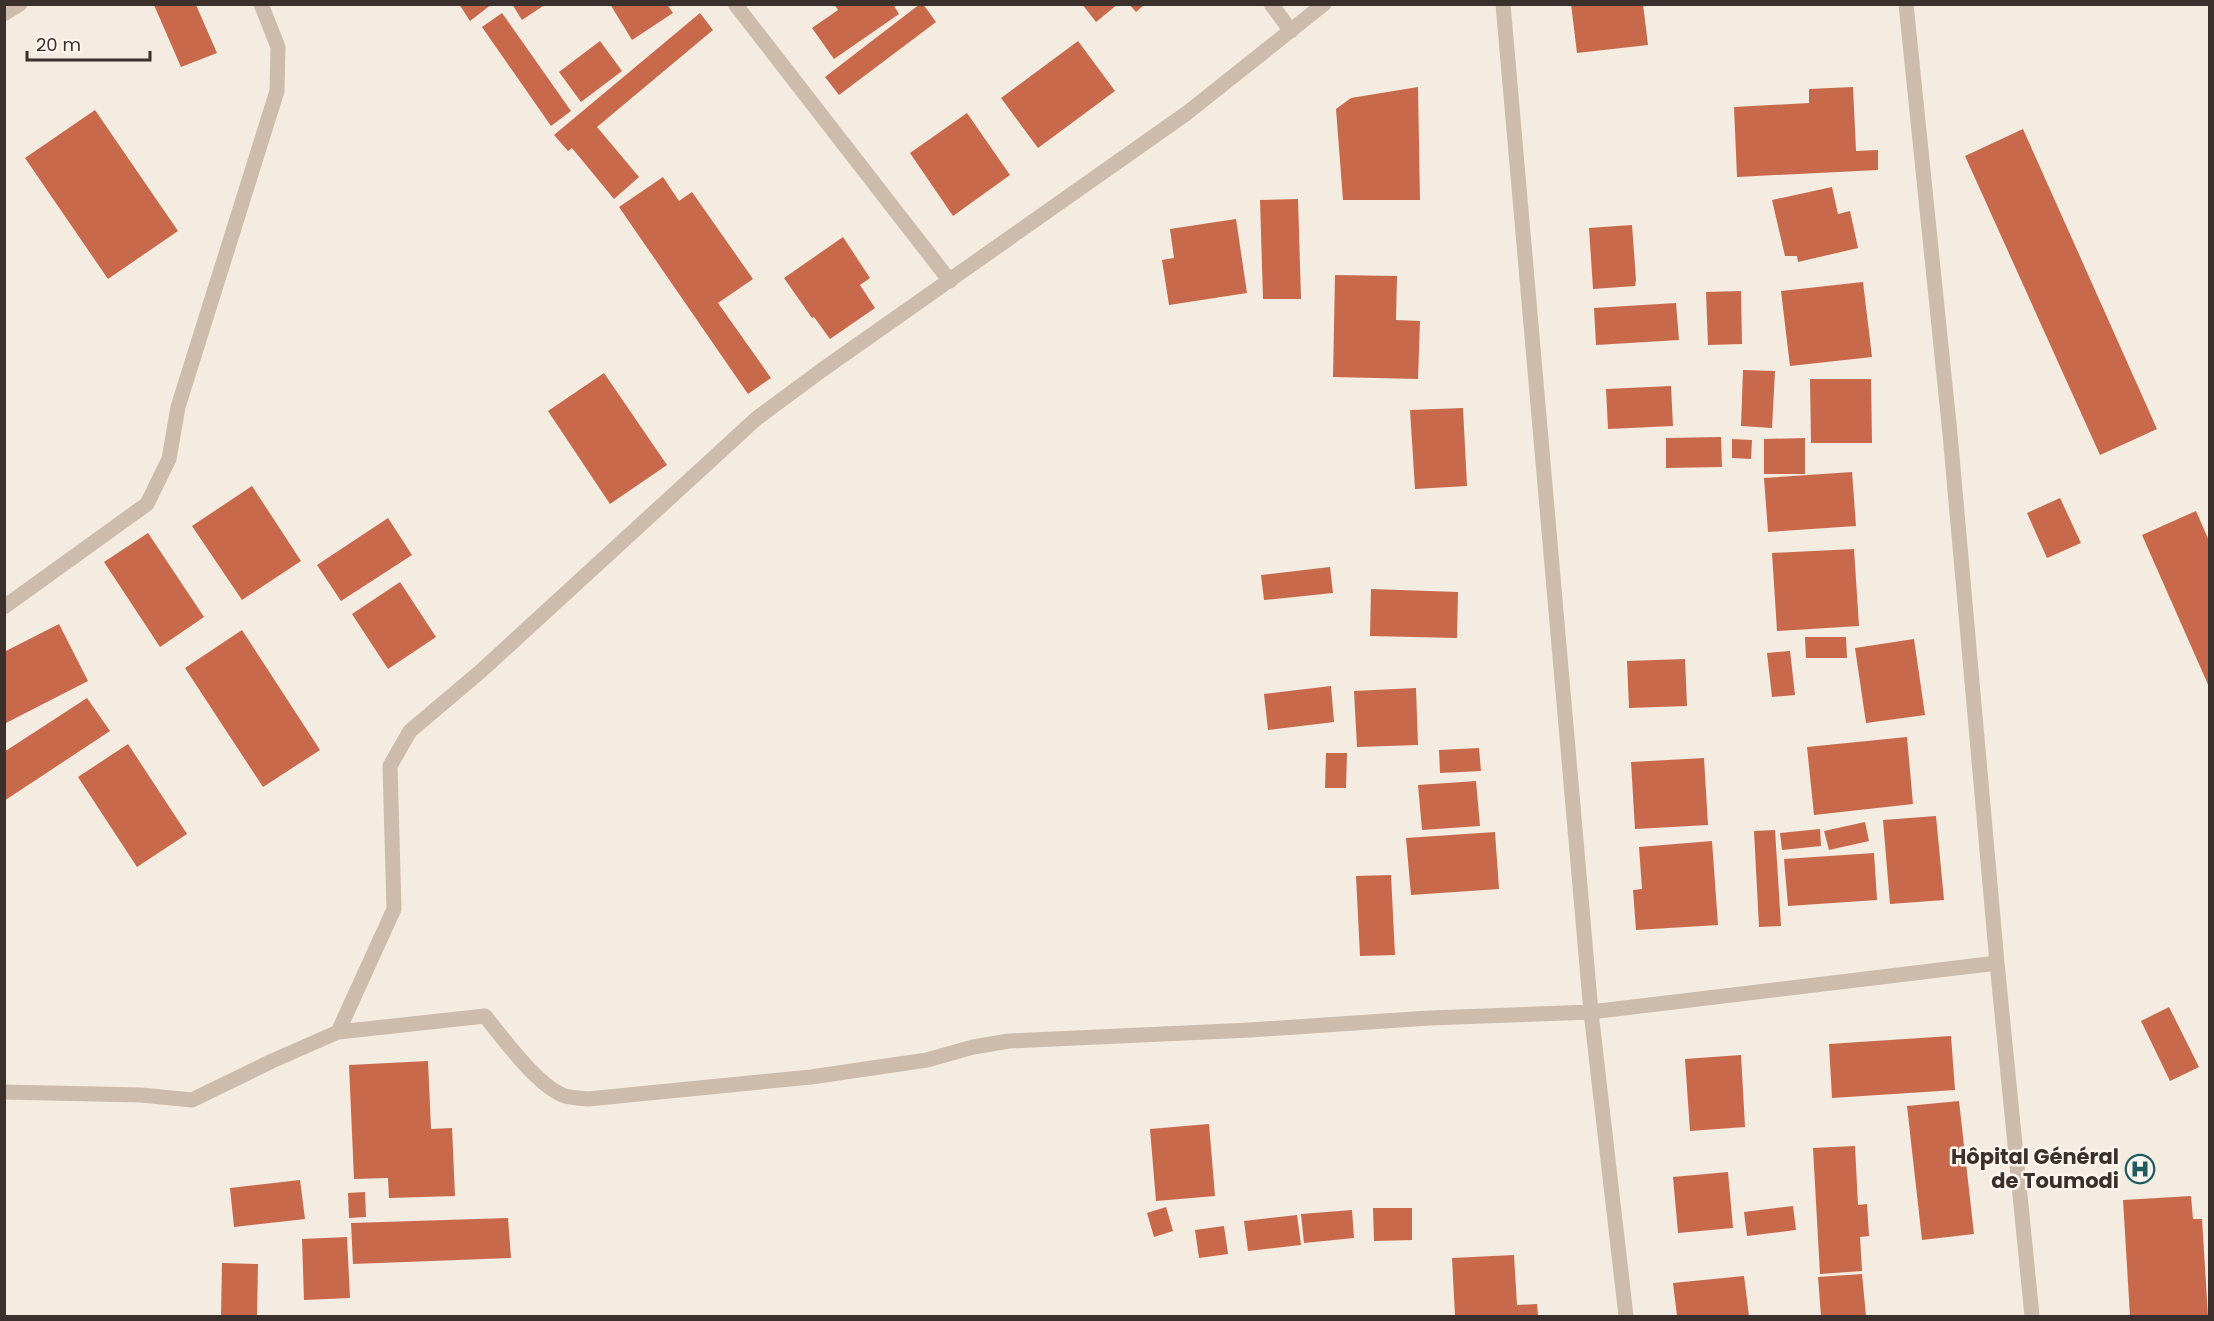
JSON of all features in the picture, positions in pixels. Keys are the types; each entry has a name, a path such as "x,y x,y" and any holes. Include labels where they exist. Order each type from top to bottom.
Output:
{"street":[{"path":"4,14 20,4"},
{"path":"4,607 147,504 169,459 178,407 277,91 278,47 261,4"},
{"path":"735,4 950,280"},
{"path":"1271,4 1291,31"},
{"path":"338,1032 394,909 390,766 410,731 481,671 757,418 1187,113 1324,4"},
{"path":"1503,4 1591,1012 1626,1317"},
{"path":"1906,4 1950,434 1997,963 2032,1317"},
{"path":"4,1092 141,1095 192,1100 338,1032 485,1016 530,1070 549,1087 564,1096 588,1099 812,1077 927,1060 973,1047 1008,1041 1250,1030 1429,1018 1591,1012 1997,963"}],"building":[{"path":"459,4 492,4 470,21"},
{"path":"512,4 546,4 522,20"},
{"path":"610,4 667,4 673,13 632,40"},
{"path":"834,4 893,4 899,14 834,59 812,28 838,10"},
{"path":"923,4 936,22 839,95 825,77"},
{"path":"1082,4 1118,4 1096,22"},
{"path":"1129,4 1145,4 1136,12"},
{"path":"1571,4 1643,4 1648,45 1577,53"},
{"path":"154,5 196,5 217,53 181,67"},
{"path":"502,13 571,111 551,126 482,27"},
{"path":"700,13 713,30 597,127 639,177 614,199 572,148 568,151 554,135"},
{"path":"600,41 622,71 581,102 559,72"},
{"path":"1078,41 1115,91 1038,148 1001,98"},
{"path":"1418,87 1420,200 1343,200 1336,109 1351,98"},
{"path":"1853,87 1856,151 1878,150 1878,170 1737,177 1734,107 1809,103 1809,89"},
{"path":"95,110 178,231 108,279 25,158"},
{"path":"967,113 1010,175 953,216 910,153"},
{"path":"2023,129 2157,429 2100,455 1965,156"},
{"path":"663,177 679,201 692,192 753,279 718,303 771,378 748,394 619,207"},
{"path":"1832,187 1838,214 1850,211 1858,248 1798,262 1797,256 1785,256 1772,200"},
{"path":"1298,199 1301,299 1263,299 1260,200"},
{"path":"1236,219 1247,293 1169,305 1162,260 1174,258 1170,229"},
{"path":"1632,225 1635,286 1593,289 1589,228"},
{"path":"843,237 870,278 860,285 875,308 830,339 784,278"},
{"path":"1335,275 1397,276 1396,320 1420,321 1418,379 1333,377"},
{"path":"1863,282 1872,357 1790,366 1781,291"},
{"path":"1741,291 1742,344 1708,345 1706,292"},
{"path":"1676,303 1679,340 1596,345 1594,308"},
{"path":"1743,370 1775,371 1772,428 1741,426"},
{"path":"604,373 667,465 610,504 548,411"},
{"path":"1810,379 1871,379 1872,443 1811,443"},
{"path":"1671,386 1673,426 1608,429 1606,389"},
{"path":"1463,408 1467,486 1415,489 1410,410"},
{"path":"1721,437 1722,467 1666,468 1666,438"},
{"path":"1805,438 1805,474 1764,474 1764,439"},
{"path":"1732,439 1752,440 1751,459 1732,458"},
{"path":"1852,472 1856,526 1768,532 1764,478"},
{"path":"252,486 301,561 242,600 192,526"},
{"path":"2060,498 2081,543 2047,558 2027,513"},
{"path":"2196,511 2210,543 2210,689 2142,535"},
{"path":"388,518 412,555 341,601 317,565"},
{"path":"148,533 204,617 160,647 104,562"},
{"path":"1854,549 1859,626 1777,631 1772,553"},
{"path":"1330,567 1333,593 1264,600 1261,575"},
{"path":"400,582 436,637 388,669 352,614"},
{"path":"1371,589 1458,592 1457,638 1370,636"},
{"path":"59,624 88,681 4,724 4,652"},
{"path":"242,630 320,750 263,787 185,668"},
{"path":"1805,637 1846,637 1847,658 1806,658"},
{"path":"1914,639 1925,715 1866,723 1855,648"},
{"path":"1790,651 1795,695 1772,697 1767,653"},
{"path":"1685,659 1687,706 1629,708 1627,661"},
{"path":"1331,686 1334,722 1268,730 1264,694"},
{"path":"1416,688 1418,745 1357,747 1354,691"},
{"path":"87,698 110,731 4,801 4,752"},
{"path":"1907,737 1913,804 1814,815 1807,747"},
{"path":"128,744 187,834 137,867 78,777"},
{"path":"1479,748 1481,771 1440,773 1439,750"},
{"path":"1326,753 1347,753 1346,788 1325,788"},
{"path":"1704,758 1708,825 1635,829 1631,762"},
{"path":"1476,781 1480,826 1422,830 1418,785"},
{"path":"1936,816 1944,900 1890,904 1883,820"},
{"path":"1865,822 1869,841 1829,850 1824,831"},
{"path":"1820,829 1821,846 1782,850 1780,833"},
{"path":"1775,830 1781,926 1759,927 1754,831"},
{"path":"1495,832 1499,889 1411,895 1406,838"},
{"path":"1712,841 1718,925 1636,930 1633,890 1642,889 1639,847"},
{"path":"1874,853 1877,900 1788,906 1784,859"},
{"path":"1391,875 1395,955 1360,956 1356,876"},
{"path":"2169,1007 2199,1067 2170,1081 2141,1021"},
{"path":"1951,1036 1955,1090 1832,1098 1829,1044"},
{"path":"1741,1055 1745,1127 1690,1131 1685,1059"},
{"path":"428,1061 431,1129 452,1128 455,1196 389,1198 388,1178 354,1179 349,1065"},
{"path":"1959,1101 1974,1234 1922,1240 1907,1106"},
{"path":"1209,1124 1215,1196 1156,1201 1150,1129"},
{"path":"1855,1146 1858,1205 1867,1204 1869,1236 1860,1237 1862,1271 1820,1274 1813,1148"},
{"path":"1728,1172 1733,1228 1678,1233 1673,1177"},
{"path":"300,1180 305,1219 234,1227 230,1188"},
{"path":"365,1192 366,1217 349,1218 348,1193"},
{"path":"2191,1196 2193,1219 2202,1219 2208,1316 2130,1316 2123,1200"},
{"path":"1793,1206 1796,1230 1747,1236 1744,1212"},
{"path":"1166,1207 1173,1231 1154,1237 1147,1213"},
{"path":"1373,1208 1412,1208 1412,1240 1374,1241"},
{"path":"1352,1210 1354,1238 1304,1243 1301,1214"},
{"path":"1297,1215 1301,1245 1248,1251 1244,1221"},
{"path":"508,1218 511,1258 353,1264 351,1223"},
{"path":"1224,1226 1228,1254 1199,1258 1195,1230"},
{"path":"347,1237 350,1298 304,1300 302,1239"},
{"path":"1514,1255 1517,1305 1537,1304 1538,1316 1455,1316 1452,1258"},
{"path":"222,1263 258,1264 257,1316 221,1316"},
{"path":"1862,1274 1866,1316 1821,1316 1818,1277"},
{"path":"1744,1276 1749,1316 1677,1316 1673,1283"}],"place":[{"name":"Hôpital Général de Toumodi","path":"2140,1169"}]}
